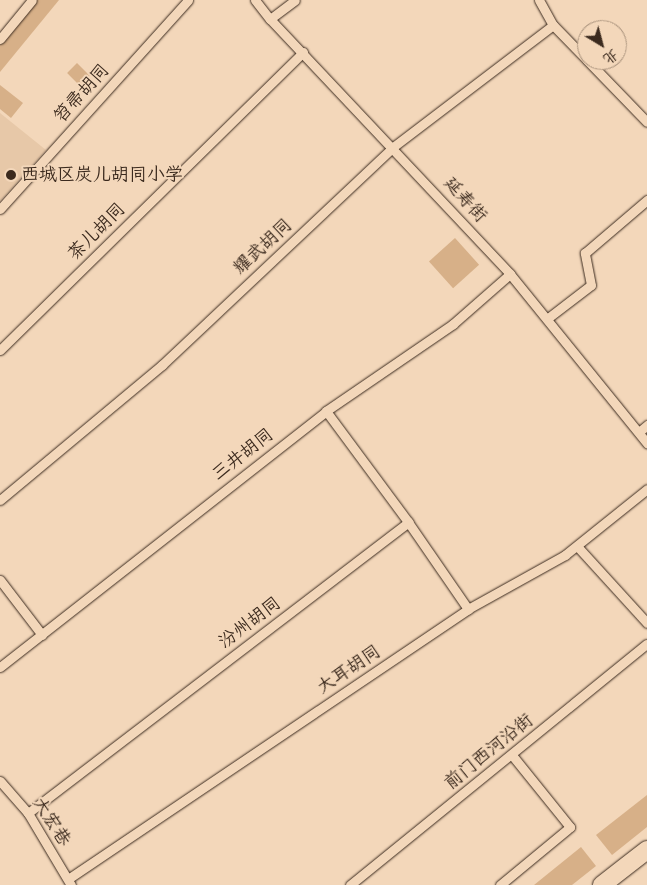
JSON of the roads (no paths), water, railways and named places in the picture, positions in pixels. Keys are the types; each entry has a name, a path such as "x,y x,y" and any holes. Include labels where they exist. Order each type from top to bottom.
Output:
{"street":[{"path":"602,885 647,850"}],"lane":[{"path":"0,39 32,0"},
{"name":"笤帚胡同","path":"0,209 188,0"},
{"name":"延寿街","path":"256,0 270,19 393,147 510,274 548,318 647,444"},
{"path":"270,19 294,0"},
{"path":"539,0 553,25 577,50"},
{"name":"耀武胡同","path":"0,500 162,365 393,147 553,25"},
{"name":"茶儿胡同","path":"0,350 303,52"},
{"path":"597,70 647,122"},
{"path":"548,318 591,285 584,253 647,200"},
{"name":"三井胡同","path":"0,667 326,411 453,324 510,274"},
{"path":"326,411 408,522 468,609"},
{"path":"639,432 647,425"},
{"name":"大耳胡同","path":"70,882 468,609 577,546 647,489"},
{"name":"汾州胡同","path":"28,812 408,522"},
{"path":"577,546 647,623"},
{"path":"0,580 42,635"},
{"name":"前门西河沿街","path":"350,885 647,644"},
{"path":"500,885 570,827 512,755"},
{"name":"大宏巷","path":"0,780 28,812 70,882"}],"place":[{"name":"西城区炭儿胡同小学","path":"11,175"}]}
